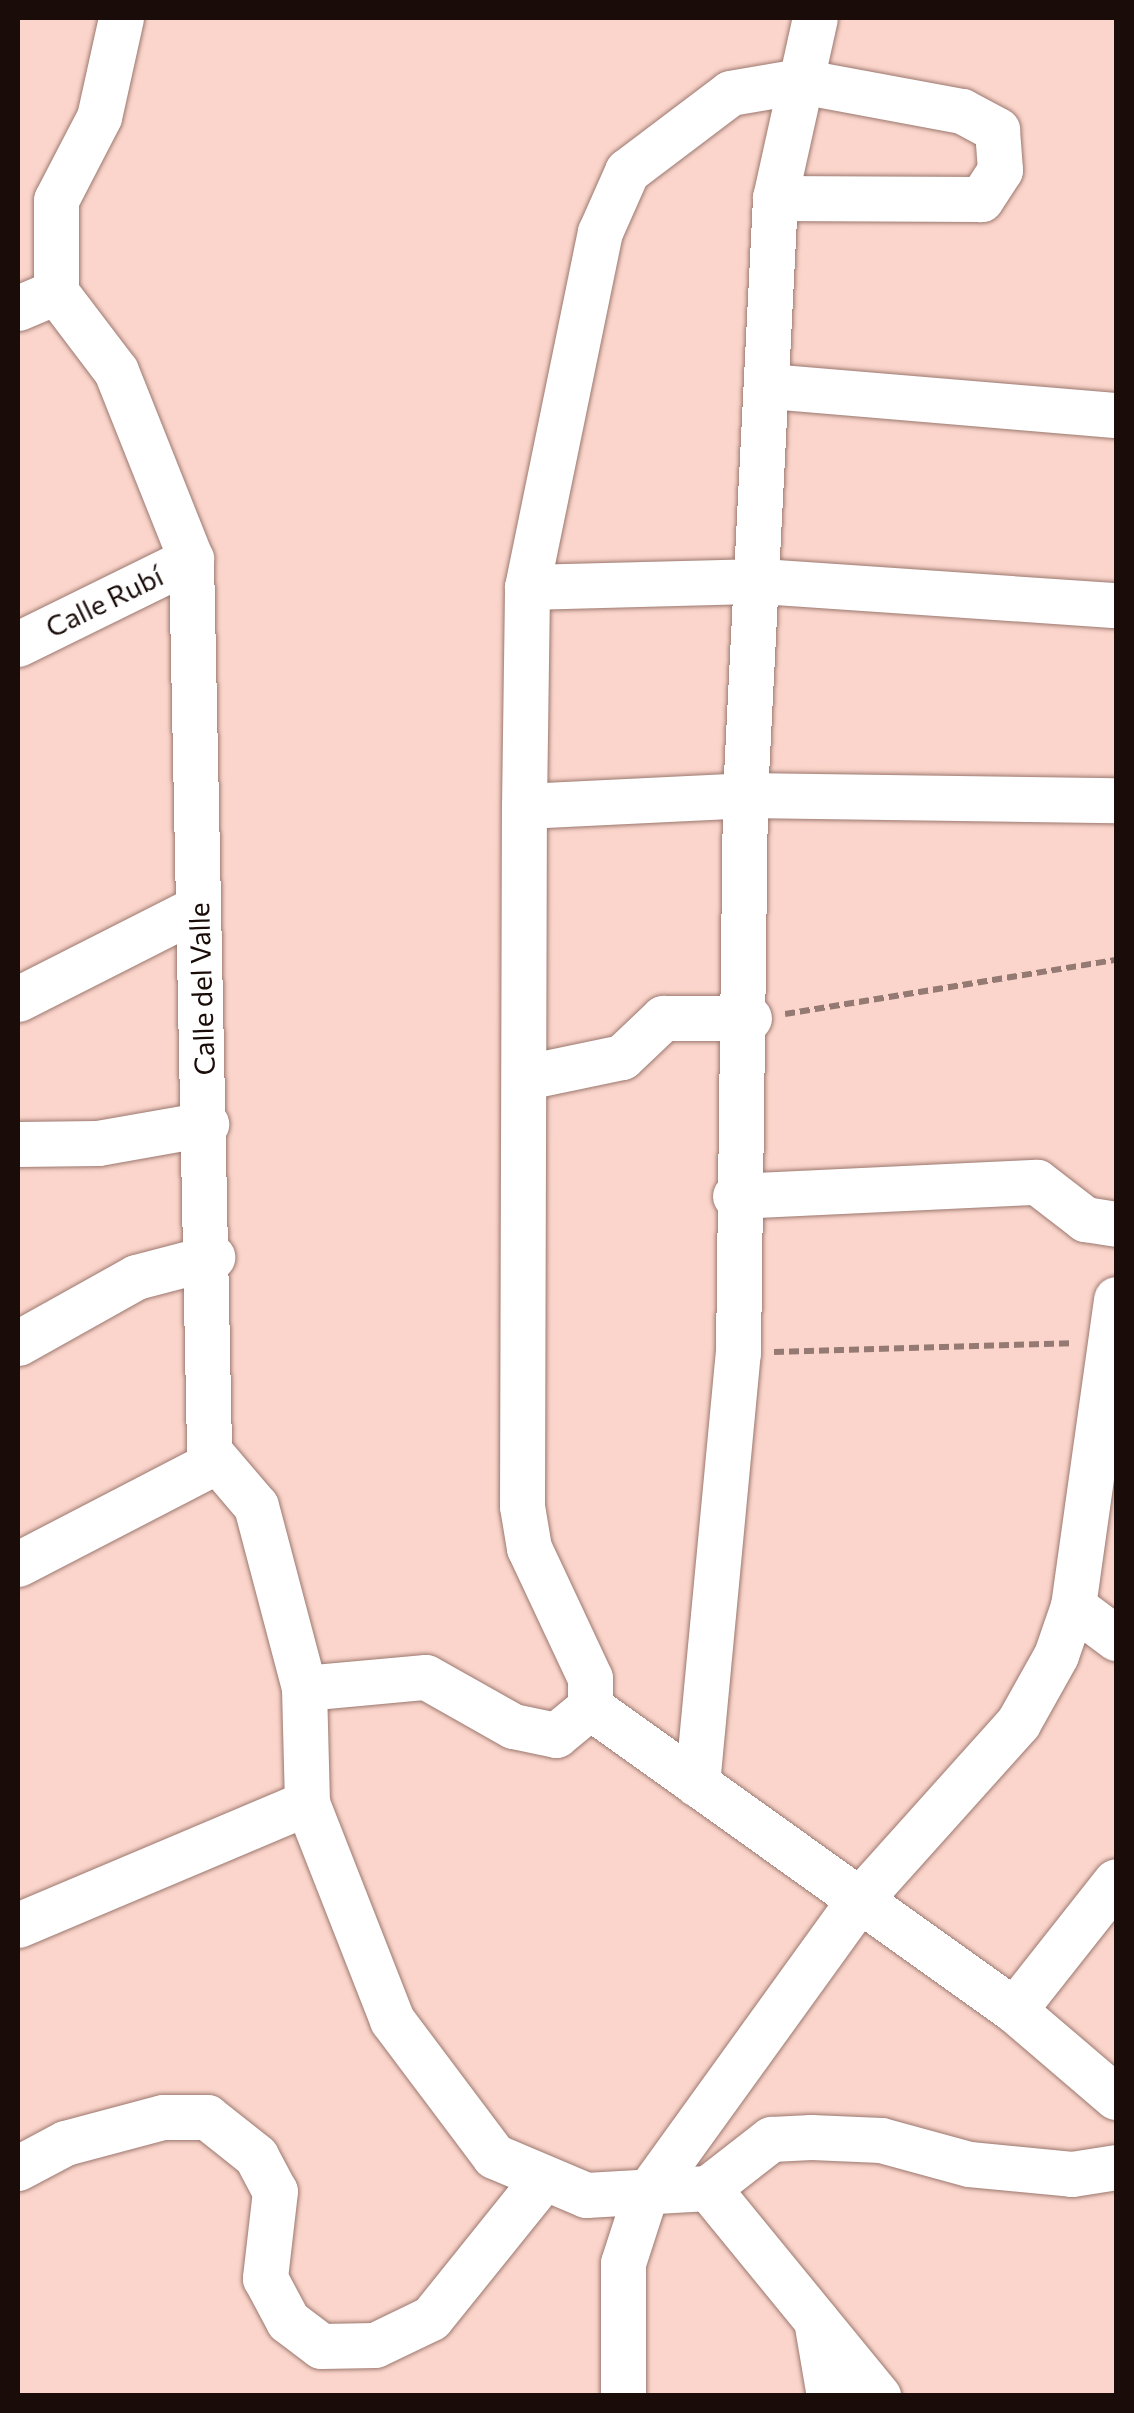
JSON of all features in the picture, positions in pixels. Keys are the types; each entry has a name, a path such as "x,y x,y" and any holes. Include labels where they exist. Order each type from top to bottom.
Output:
{"street":[{"name":"Calle del Valle","path":"120,18 99,117 56,200 37,300 116,370 191,559 198,908 212,1257 213,1463"},
{"path":"698,1784 738,1352 734,1196 749,1018 745,795 761,581 775,198 815,18"},
{"path":"590,1707 590,1678 529,1548 522,1506 526,587 610,200 627,171 730,93 800,82 984,120 997,130 1000,170 980,199 775,198"},
{"path":"769,386 1116,415"},
{"name":"Calle Rubí","path":"18,644 191,559"},
{"path":"526,587 761,581 1116,605"},
{"path":"524,806 745,795 1116,800"},
{"path":"18,999 198,908"},
{"path":"526,1077 622,1056 663,1018 749,1018"},
{"path":"18,1144 98,1144 206,1124"},
{"path":"734,1196 1037,1182 1085,1218 1116,1224"},
{"path":"18,1344 136,1277 212,1257"},
{"path":"623,2396 623,2263 644,2198 860,1899 1018,1723 1073,1606 1115,1320"},
{"path":"18,1564 213,1463 256,1506 304,1688 307,1803 370,1973 460,2119 494,2156 541,2181 644,2198 708,2188 770,2140 811,2137 881,2140 970,2164 1055,2172 1116,2166"},
{"path":"1073,1606 1116,1638"},
{"path":"304,1688 426,1678 513,1726 556,1735 590,1707"},
{"path":"590,1707 1014,2010 1116,2096"},
{"path":"18,1924 307,1803"},
{"path":"1014,2010 1116,1881"},
{"path":"18,2168 65,2143 163,2116 208,2118 256,2156 275,2191 265,2278 288,2322 321,2346 375,2345 431,2318 541,2181"},
{"path":"708,2188 878,2396"},
{"path":"816,2318 828,2396"}],"path":[{"path":"749,1018 1116,960"},
{"path":"738,1352 1115,1320"}]}
